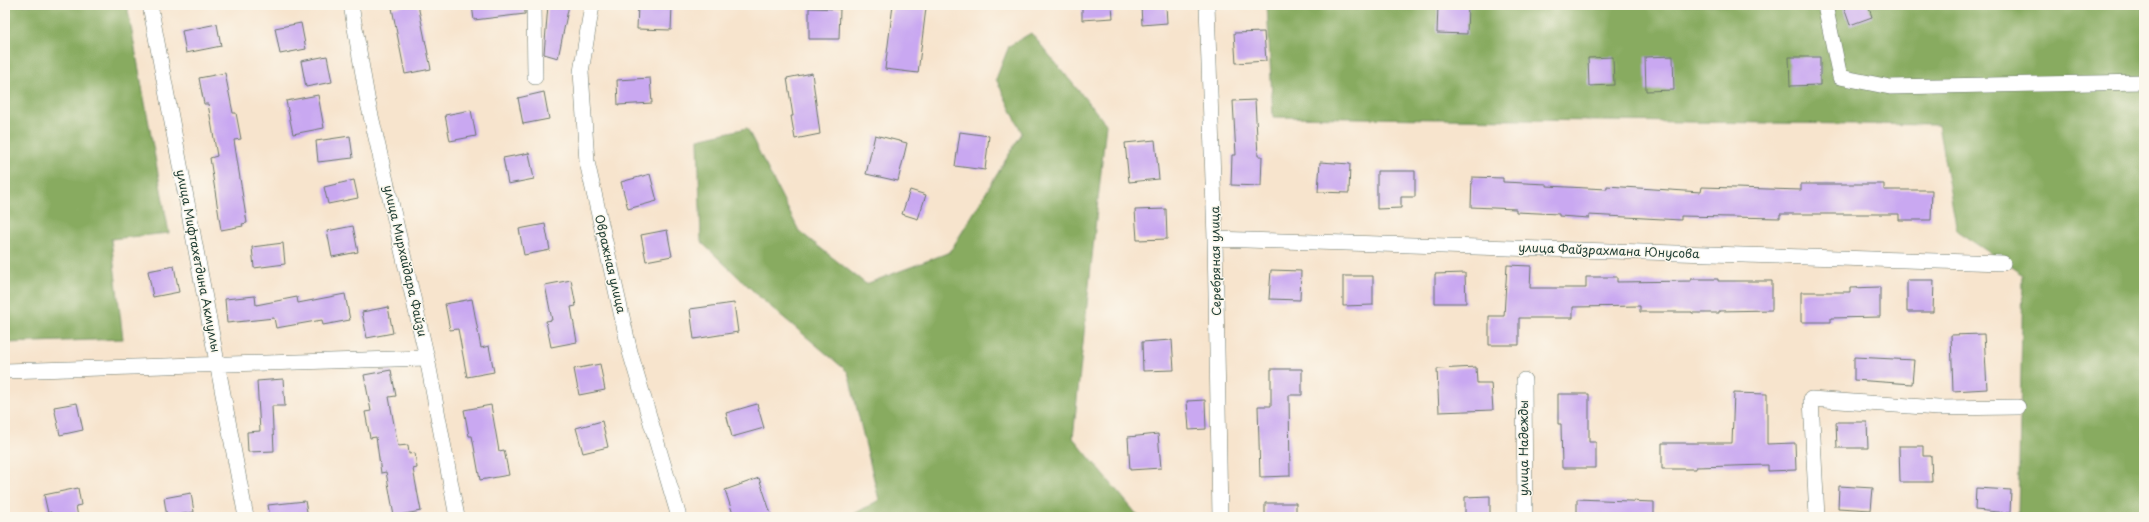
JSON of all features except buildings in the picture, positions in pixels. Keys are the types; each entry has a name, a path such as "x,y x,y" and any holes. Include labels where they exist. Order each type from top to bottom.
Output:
{"street":[{"name":"улица Мифтахетдина Акмуллы","path":"150,5 246,517"},
{"name":"улица Мирхайдара Файзи","path":"351,5 368,103 427,358 457,517"},
{"path":"534,5 535,76"},
{"name":"Овражная улица","path":"592,5 581,72 587,162 630,352 679,517"},
{"name":"Серебряная улица","path":"1207,5 1216,239 1220,517"},
{"path":"1825,5 1840,77 1890,87 2144,82"},
{"name":"улица Файзрахмана Юнусова","path":"1216,239 2003,263"},
{"path":"5,371 427,358"},
{"name":"улица Надежды","path":"1524,380 1525,517"},
{"path":"1817,517 1811,399 1938,408 2018,407"}],"green space":[{"path":"5,5 127,5 169,233 111,239 123,339 5,343"},
{"path":"1267,5 2144,5 2144,517 2036,517 2018,515 2023,275 1957,231 1938,125 1273,117"},
{"path":"1031,33 1106,124 1073,438 1139,517 849,517 879,500 848,372 764,301 701,242 698,139 747,128 799,231 866,284 950,252 1022,133 996,79 1009,46"}]}
